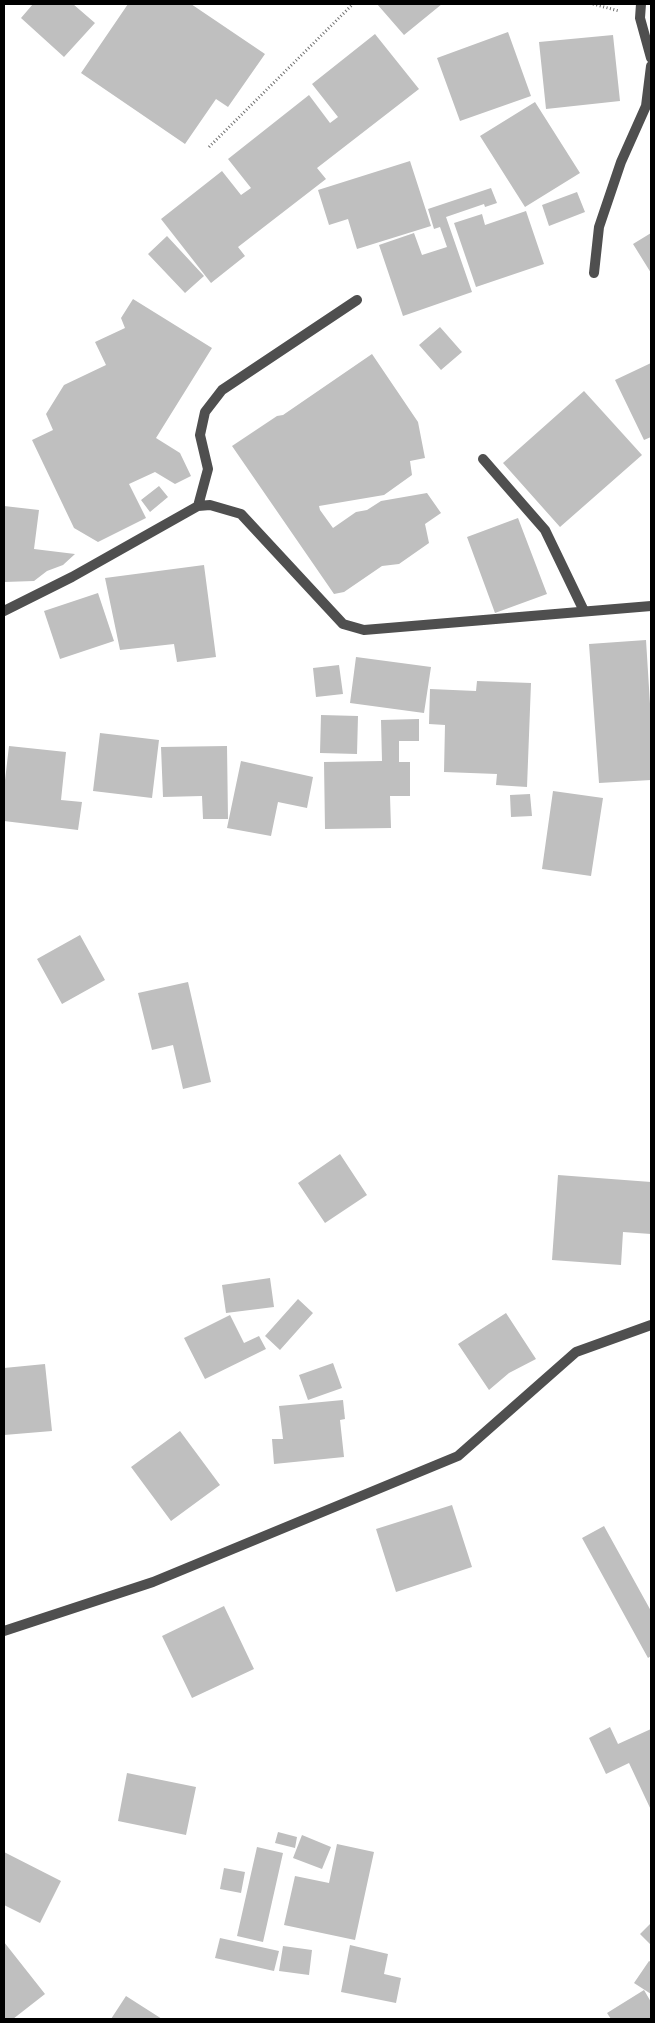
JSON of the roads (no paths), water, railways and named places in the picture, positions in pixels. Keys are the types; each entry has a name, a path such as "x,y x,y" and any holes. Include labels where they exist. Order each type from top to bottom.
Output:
{"street":[{"path":"641,4 640,18 651,58"},
{"path":"594,273 599,227 622,162 646,106 651,66"},
{"path":"198,506 208,469 200,435 205,412 222,390 357,300"},
{"path":"483,459 545,530 584,611"},
{"path":"4,611 72,577 198,506 210,505 241,514 343,624 364,630 651,606"},
{"path":"4,1631 152,1582 458,1456 576,1352 651,1325"}]}
